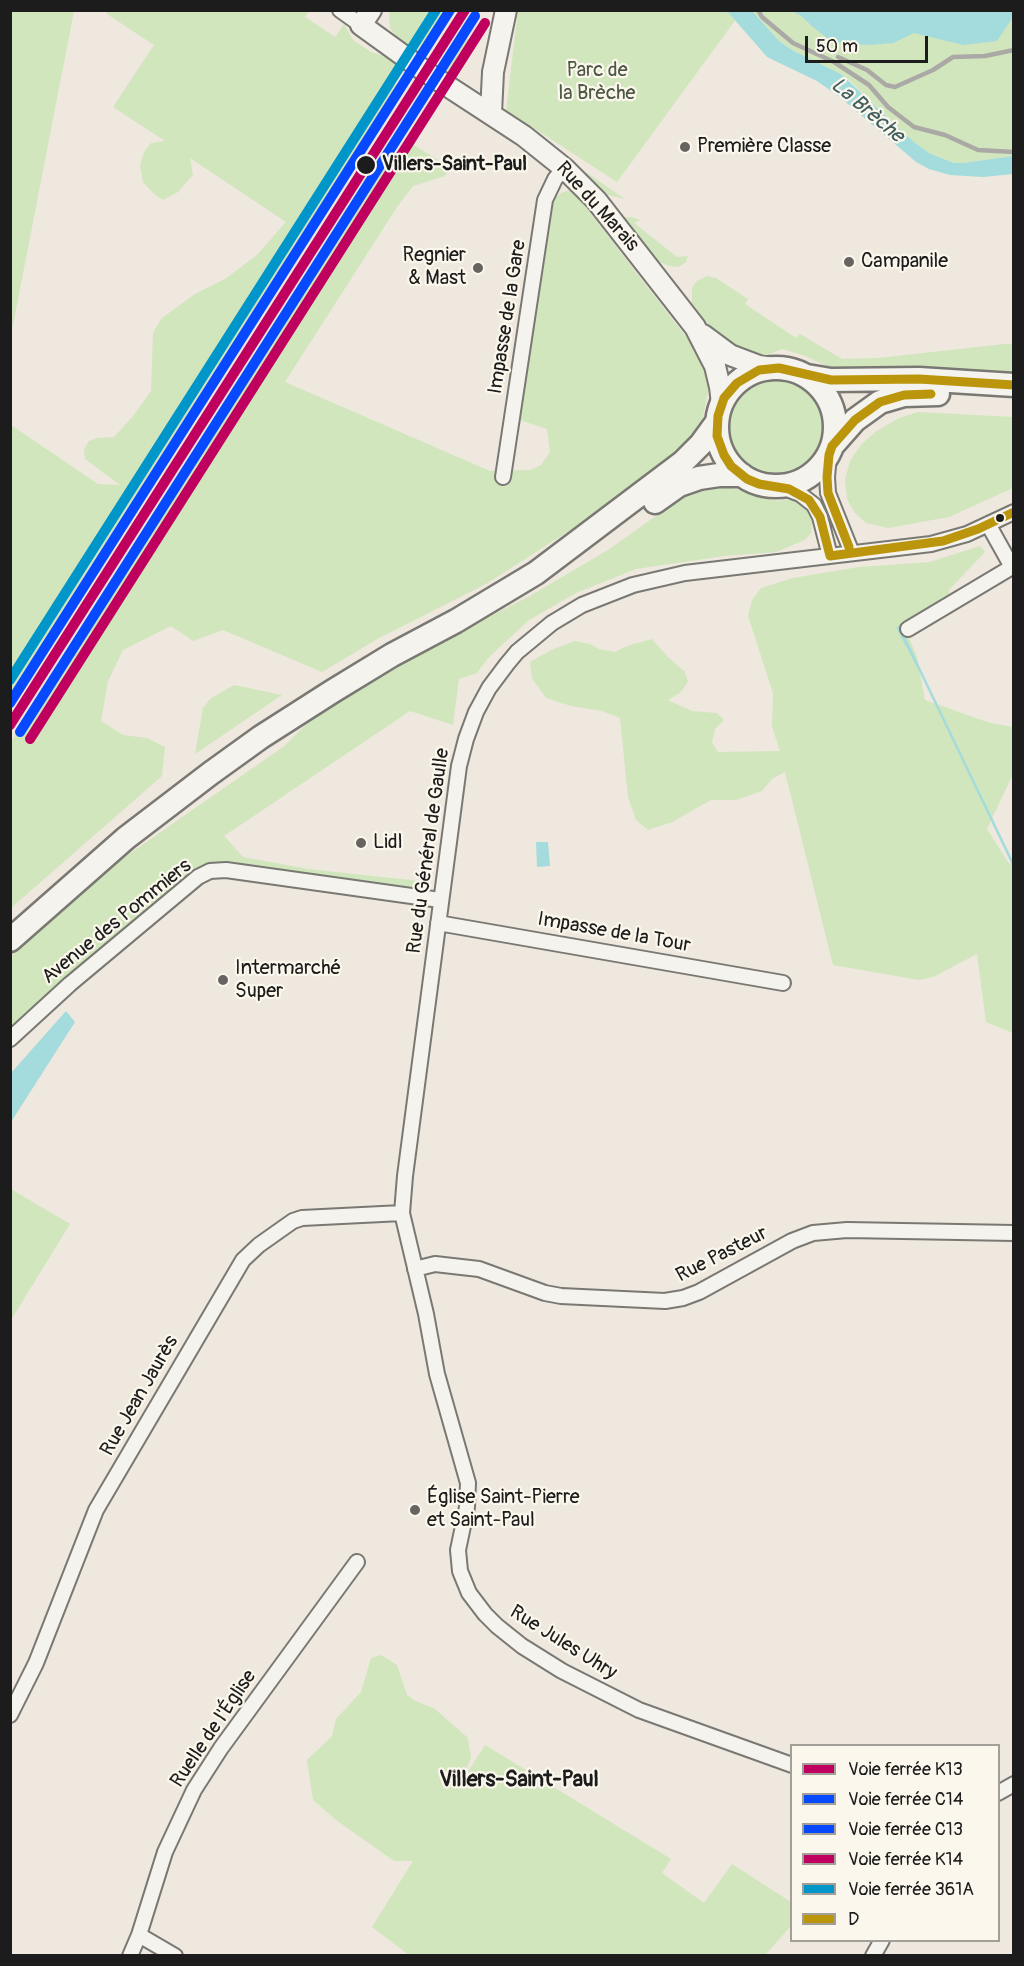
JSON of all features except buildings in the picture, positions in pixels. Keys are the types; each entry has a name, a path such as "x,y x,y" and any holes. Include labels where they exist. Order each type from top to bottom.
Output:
{"main road":[{"path":"456,621 536,573 674,470 697,449 719,413 728,393 742,379 759,370 772,368 794,370 807,376 831,380 919,379 1014,385"},
{"path":"807,376 825,392 832,407 836,422 831,450"},
{"path":"719,413 717,436 721,449 732,466 742,475 759,484 779,486 793,484 811,475 863,413 880,402 895,397 922,394 1014,400"},
{"path":"10,940 126,838 220,767 333,690 456,621 546,579 679,485 710,476 742,475"}],"street":[{"path":"340,10 366,18"},
{"path":"491,113 493,72 506,10"},
{"name":"Rue du Marais","path":"366,18 426,72 491,113 564,168 605,211 695,327 709,341 730,355 759,366 772,368"},
{"name":"Impasse de la Gare","path":"503,477 545,200 555,179 564,168"},
{"name":"Rue du Marais","path":"695,327 715,366 719,413"},
{"path":"831,450 826,477 828,493 852,553"},
{"path":"779,486 800,494 814,505 820,517 830,556"},
{"name":"Rue du Général de Gaulle","path":"415,1269 402,1213 405,1176 459,766 476,712 489,688 507,664 528,642 582,604 633,585 701,571 931,544 967,534 1014,512"},
{"path":"908,629 1012,567 988,524"},
{"name":"Avenue des Pommiers","path":"10,1039 70,984 198,877 210,871 226,870 441,900"},
{"name":"Impasse de la Tour","path":"438,923 783,983"},
{"name":"Rue Jean Jaurès","path":"10,1715 36,1663 96,1510 243,1260 259,1245 293,1221 302,1218 402,1213"},
{"name":"Rue Pasteur","path":"415,1269 435,1264 479,1269 545,1293 561,1296 665,1301 699,1292 792,1241 813,1233 847,1230 1014,1233"},
{"name":"Rue Jules Uhry","path":"415,1269 437,1374 450,1425 466,1473 468,1493 458,1560 464,1582 477,1605 497,1626 522,1646 601,1692 639,1710 790,1764"},
{"name":"Ruelle de l'Église","path":"130,1956 139,1935 165,1851 194,1790 221,1748 357,1562"},
{"path":"1000,1792 1014,1784"},
{"path":"139,1935 175,1956"},
{"path":"873,1956 881,1942"}],"green space":[{"path":"10,11 74,11 11,328"},
{"path":"106,11 309,11 305,17 335,37 344,24 353,40 371,52 380,55 389,54 398,61 392,74 397,85 83,578 11,698 11,425 98,484 120,485 85,459 84,449 89,441 114,437 151,391 153,333 162,318 195,294 225,279 257,255 286,222 190,158 193,175 178,192 163,200 143,182 140,166 144,152 151,143 165,141 113,107 154,45 107,14"},
{"path":"391,11 445,11 418,52 404,46 390,28 389,14"},
{"path":"473,11 480,11 464,36 471,41 450,75 438,66"},
{"name":"Parc de la Brèche","path":"518,11 742,11 617,182 506,110"},
{"path":"752,11 1013,11 1013,156 954,163 929,153 914,142 849,80 779,41"},
{"path":"412,144 450,167 445,176 413,186 397,207 285,382 490,471 530,470 541,465 550,452 547,429 520,420 554,199 570,190 704,360 710,380 703,417 697,429 678,450 611,504 486,584 379,638 322,672 223,630 193,641 171,626 123,650 108,681 101,721 123,735 147,738 165,747 162,776 11,908 11,742 381,163 395,169"},
{"path":"571,162 625,199 604,194"},
{"path":"624,217 640,220 634,223 677,257 688,256 686,262 679,267 658,261 623,220"},
{"path":"707,276 716,278 748,299 745,304 796,338 800,334 842,359 879,358 1013,344 1013,376 838,371 805,356 782,349 764,356 747,351 724,339 706,322 692,303 692,288 697,281"},
{"path":"776,379 795,383 810,394 821,409 825,428 821,447 810,462 795,473 776,477 757,473 742,462 731,447 727,428 731,409 742,394 757,383"},
{"path":"918,412 1013,417 1013,488 949,517 888,528 866,523 855,513 847,499 845,480 850,461 860,446 875,432 899,418"},
{"path":"709,485 728,487 777,501 791,499 801,504 809,514 812,523 811,533 805,540 776,552 724,556 636,569 578,592 529,620 488,658 477,673 459,679 453,725 410,711 224,836 243,857 308,869 420,881 420,889 205,865 193,871 23,1015 11,1028 11,956 86,884 283,747 319,712 439,642 528,597 608,550 687,494"},
{"path":"980,546 985,552 949,590 950,608 921,626 909,638 917,657 925,700 990,723 1013,727 1013,774 987,829 1008,862 1013,865 1013,1033 986,1022 977,954 933,977 919,980 833,965 785,772 772,779 762,791 736,800 711,800 672,822 648,830 636,820 628,797 620,718 602,711 571,706 546,698 532,678 530,662 551,650 575,641 615,652 652,639 685,672 688,682 681,692 668,700 692,711 717,713 724,720 715,729 712,742 718,752 780,751 772,727 773,693 748,616 752,600 761,588 793,578 859,567 930,562"},
{"path":"234,685 282,695 195,754 203,708 210,699"},
{"path":"11,1189 70,1224 11,1320"},
{"path":"381,1655 397,1665 407,1695 435,1709 468,1738 471,1758 460,1784 485,1745 671,1859 662,1873 704,1903 732,1864 790,1901 790,1927 765,1955 409,1955 372,1927 413,1861 394,1861 336,1820 313,1800 307,1760 332,1736 336,1719 361,1692 371,1658"}],"water":[{"path":"1013,10 1011,20 997,41 963,45 914,33 893,43 844,44 827,38 800,15 791,11 783,11"},
{"name":"La Brèche","path":"727,11 752,11 779,41 792,50 841,74 914,142 929,153 954,163 1013,156 1013,174 983,177 950,175 929,169 916,162 841,98 817,81 767,57"},
{"path":"972,583 901,628 1013,861 1013,867 897,629 926,608"},
{"path":"536,842 548,842 550,866 537,867"},
{"path":"66,1011 75,1022 11,1122 11,1073"}],"railway":[{"path":"758,10 762,17 793,43 834,62 869,85 888,107 914,127 945,135 978,150 1014,152"},
{"path":"838,57 867,70 886,85 895,87 933,70 953,57 985,56 1014,50"}],"rail line":[{"name":"361A","path":"10,680 436,10"},
{"name":"C13","path":"10,703 450,10"},
{"name":"K13","path":"10,725 465,10"},
{"name":"C14","path":"20,732 475,16"},
{"name":"K14","path":"30,739 485,23"}],"transit line":[{"name":"D","path":"830,556 820,517 809,500 789,489 759,484 747,479 731,466 724,455 717,436 718,416 724,398 737,383 759,370 779,368 831,380 919,379 1014,385"},
{"name":"D","path":"849,547 828,493 827,477 832,446 855,420 880,402 904,395 931,394"},
{"name":"D","path":"830,556 943,541 978,529 1014,512"}],"place":[{"name":"Première Classe","path":"685,147"},
{"name":"Villers-Saint-Paul","path":"366,165"},
{"name":"Campanile","path":"849,262"},
{"name":"Regnier & Mast","path":"478,268"},
{"name":"Lidl","path":"361,843"},
{"name":"Intermarché Super","path":"223,980"},
{"name":"Église Saint-Pierre et Saint-Paul","path":"415,1510"}],"district":[{"name":"Villers-Saint-Paul","path":"519,1780"}]}
